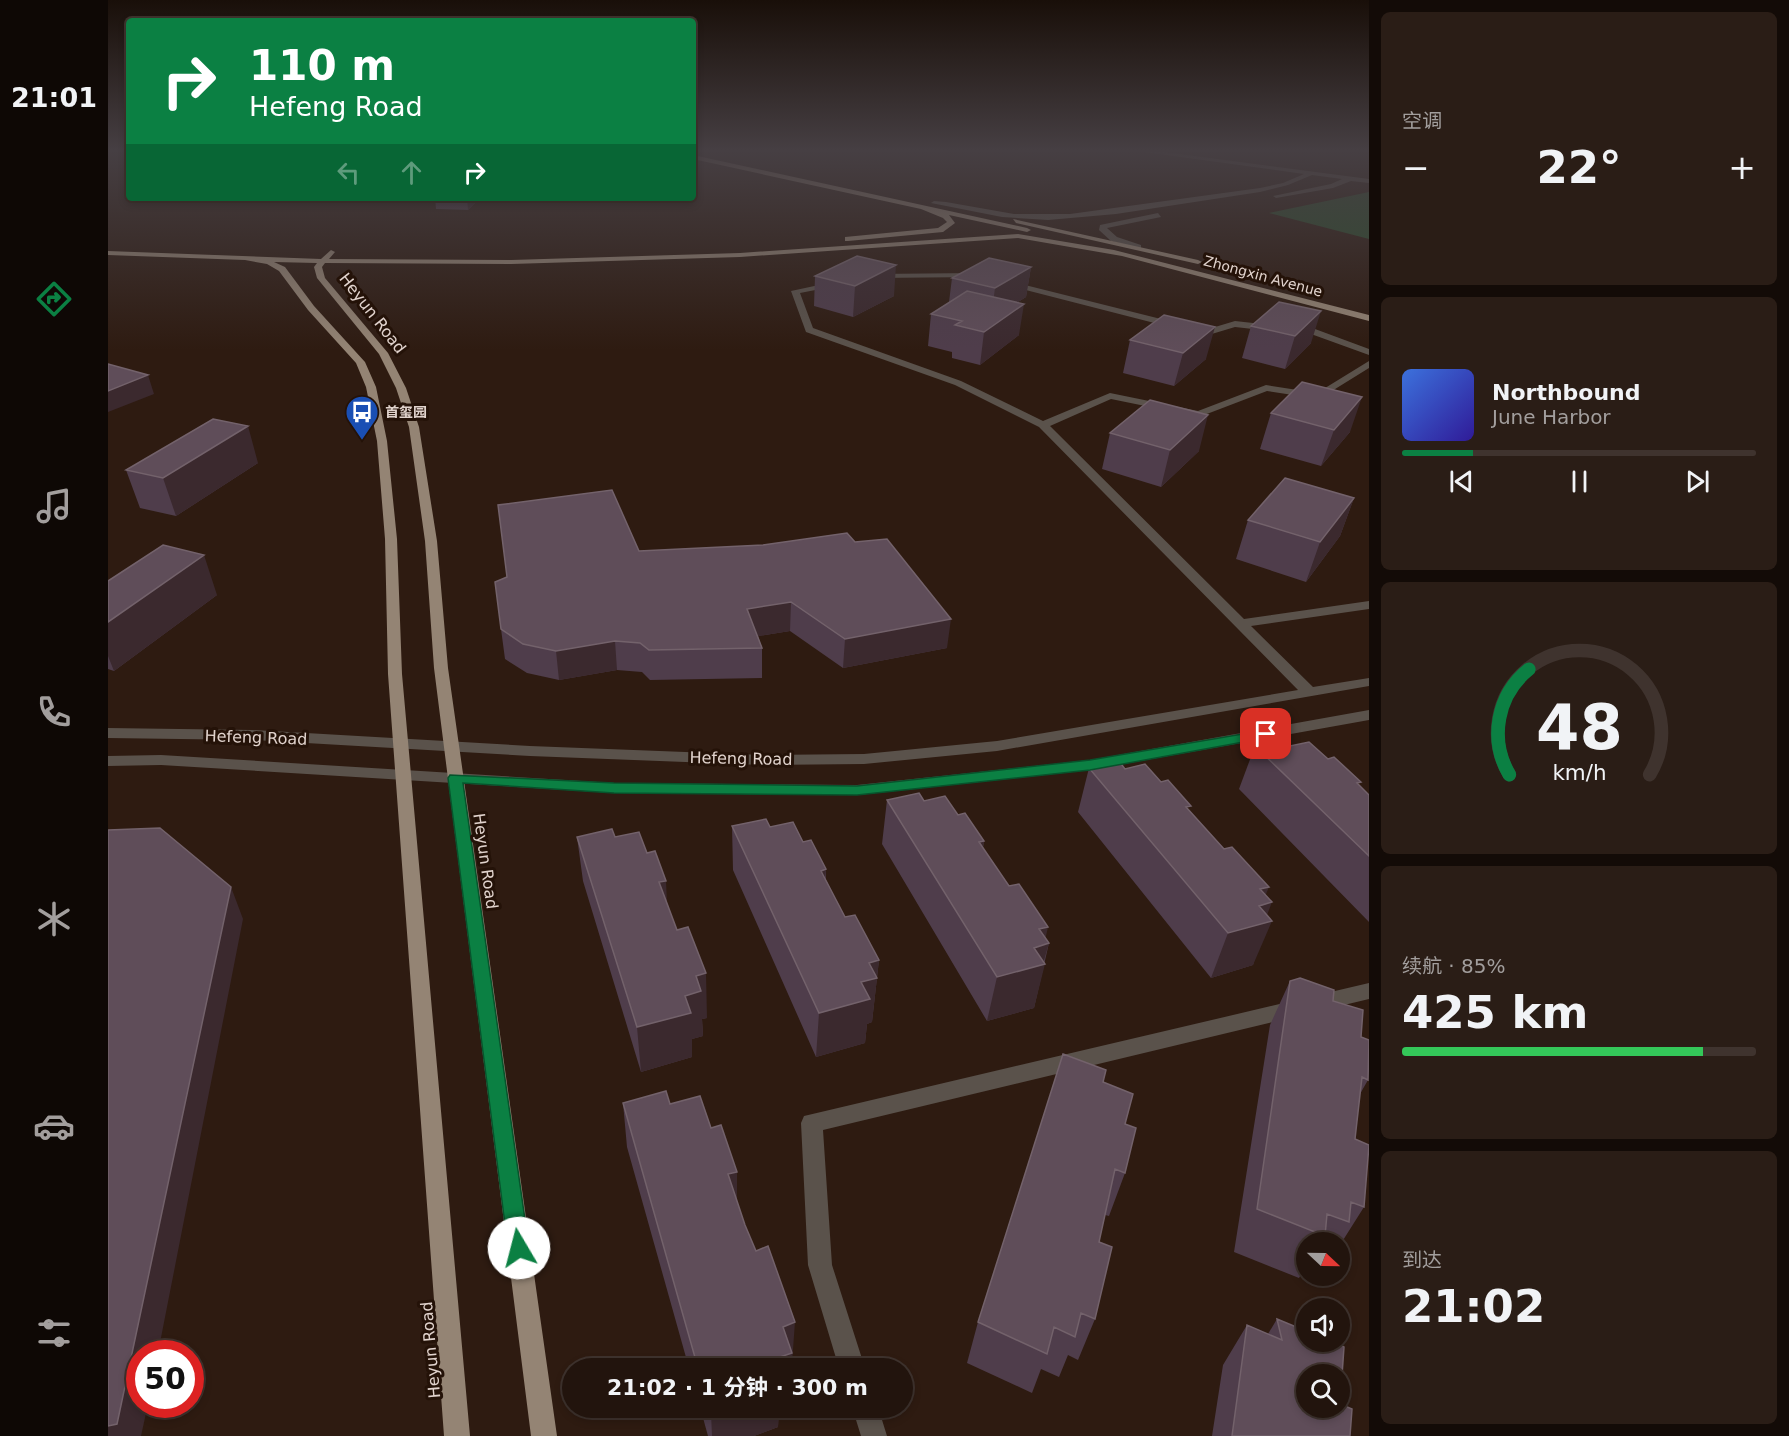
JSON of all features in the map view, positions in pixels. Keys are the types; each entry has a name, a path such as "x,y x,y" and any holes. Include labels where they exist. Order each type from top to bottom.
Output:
{"main road":[{"path":"855,238 940,230 951,223 946,216"},
{"name":"Zhongxin Avenue","path":"961,216 1241,283 1369,318"},
{"name":"Zhongxin Avenue","path":"993,216 1212,265"},
{"path":"766,244 968,231 983,233 868,248"},
{"path":"250,249 321,270 868,248 1018,236 1122,255"},
{"path":"168,246 387,252"},
{"path":"580,250 680,248"},
{"path":"290,279 293,260 298,251"},
{"name":"Heyun Road","path":"331,252 321,270 383,353 401,388 414,427 431,541 441,668 455,778 544,1436"},
{"path":"108,253 293,260 321,270"},
{"path":"244,258 277,265 290,279"},
{"name":"Heyun Road","path":"290,279 310,308 360,362 371,387 382,441 391,539 395,674 400,744 457,1436"}],"street":[{"path":"1017,216 1046,216"},
{"path":"1085,216 1077,218 1080,221 1089,222 1138,216"},
{"path":"1138,248 1107,235 1103,227 1155,216"},
{"path":"861,279 872,276 978,275 989,278"},
{"path":"1000,281 1205,333 1235,324 1312,331 1369,352"},
{"path":"839,283 795,291 809,330 958,383 1043,425 1309,693"},
{"path":"1043,425 1110,396 1199,414 1266,388 1319,396 1369,364"},
{"path":"1241,624 1369,605"},
{"name":"Hefeng Road","path":"108,733 252,735 763,760 864,759 997,746 1369,682"},
{"name":"Hefeng Road","path":"108,761 161,760 614,788 857,790 1090,765 1367,717"},
{"path":"849,1358 820,1265 812,1123 1369,992"},
{"path":"868,1418 874,1436"}],"green space":[{"path":"1281,216 1369,216 1369,239"}],"building":[{"path":"857,256 896,265 855,286 815,276"},
{"path":"989,258 1031,267 995,288 952,278"},
{"path":"967,291 1024,304 984,332 955,325 962,321 931,314"},
{"path":"1279,302 1321,311 1295,336 1251,326"},
{"path":"1164,315 1215,327 1183,353 1130,340"},
{"path":"108,364 148,375 108,391"},
{"path":"1302,382 1362,397 1334,430 1271,413"},
{"path":"1150,400 1208,415 1170,450 1110,433"},
{"path":"213,419 248,426 163,478 126,470"},
{"path":"1285,478 1354,498 1320,542 1248,520"},
{"path":"612,490 639,551 763,545 847,533 855,542 887,539 951,619 845,639 791,602 747,609 762,648 649,650 640,643 615,641 556,651 523,644 501,629 495,582 507,577 498,505"},
{"path":"163,545 204,555 108,622 108,581"},
{"path":"1283,739 1290,746 1309,742 1328,759 1334,757 1361,782 1357,783 1369,795 1369,856 1255,746"},
{"path":"1119,761 1125,769 1145,764 1161,782 1168,780 1191,806 1186,807 1224,849 1232,847 1269,887 1260,889 1272,902 1259,906 1272,921 1228,933 1089,768"},
{"path":"919,793 924,801 945,796 958,815 965,813 984,841 979,842 1009,886 1019,884 1048,927 1039,929 1049,943 1034,948 1045,964 997,977 887,800"},
{"path":"766,819 770,827 793,822 803,842 811,840 826,869 821,871 845,917 855,915 879,960 869,963 877,978 861,982 870,999 819,1013 732,826"},
{"path":"160,828 231,887 135,1340 126,1340 126,1382 117,1424 108,1426 108,830"},
{"path":"612,829 615,837 639,832 647,853 655,851 666,881 659,882 677,930 688,927 706,973 696,976 701,991 685,996 691,1013 637,1027 577,837"},
{"path":"1300,978 1334,990 1333,1001 1363,1010 1361,1037 1369,1040 1368,1080 1362,1077 1355,1139 1369,1145 1364,1207 1351,1202 1349,1222 1327,1214 1325,1232 1315,1232 1257,1209 1290,981"},
{"path":"1063,1054 1106,1070 1103,1082 1133,1094 1125,1124 1136,1128 1125,1173 1115,1169 1099,1242 1112,1247 1095,1319 1081,1313 1075,1337 1054,1327 1047,1354 978,1322"},
{"path":"666,1091 670,1104 700,1096 711,1128 721,1125 737,1172 728,1174 745,1225 756,1251 768,1246 795,1322 783,1327 792,1353 777,1358 695,1358 623,1103"},
{"path":"1277,1319 1296,1327 1296,1352 1344,1352 1343,1364 1296,1364 1296,1418 1350,1418 1350,1408 1352,1409 1350,1436 1232,1436 1247,1325 1282,1340"}],"place":[{"name":"首玺园","path":"362,441"}],"route":[{"path":"519,1248 455,778 614,788 857,790 1090,765 1266,734"}]}
